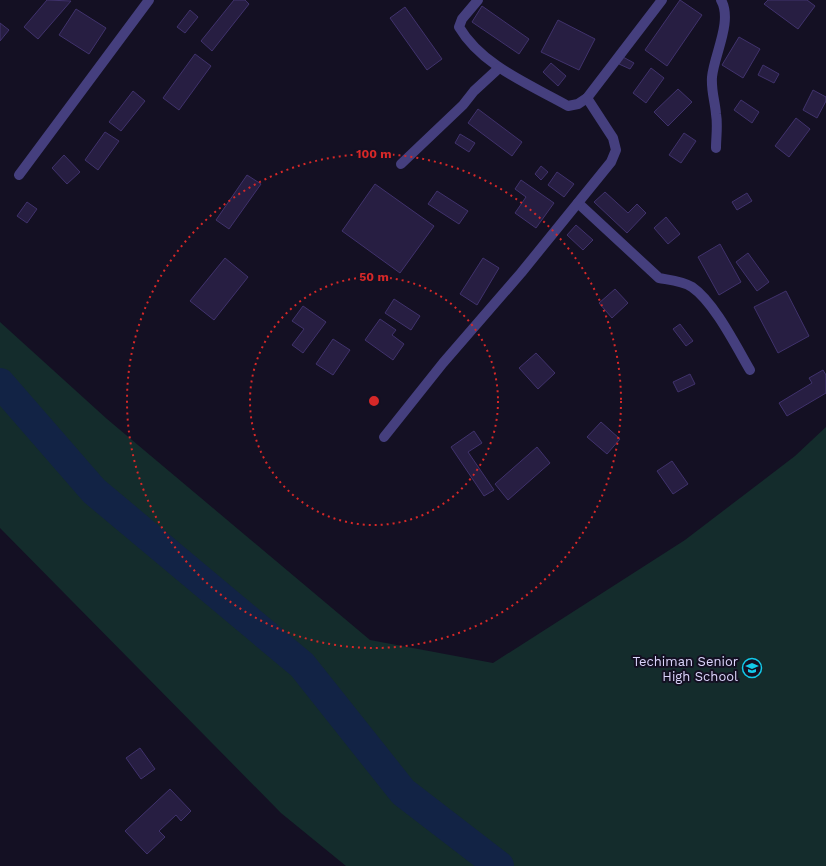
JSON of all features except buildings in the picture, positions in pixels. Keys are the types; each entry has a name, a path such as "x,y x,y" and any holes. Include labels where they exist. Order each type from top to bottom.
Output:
{"street":[{"path":"18,175 149,0"},
{"path":"478,0 462,19 460,27 464,35 499,68 568,106 578,104 587,98 662,0"},
{"path":"716,148 716,114 712,95 712,76 722,35 725,8 721,0"},
{"path":"401,164 463,105 474,91 499,68"},
{"path":"384,438 443,363 521,274 611,162 616,150 613,138 587,98"},
{"path":"578,203 660,278 677,281 692,287 716,312 750,370"}],"green space":[{"path":"0,322 107,419 370,640 493,663 685,540 795,456 826,427 826,866 346,866 281,813 0,528"}],"waterway":[{"path":"0,383 94,491 302,665 403,792 499,866"}],"place":[{"name":"Techiman Senior High School","path":"752,668"}]}
